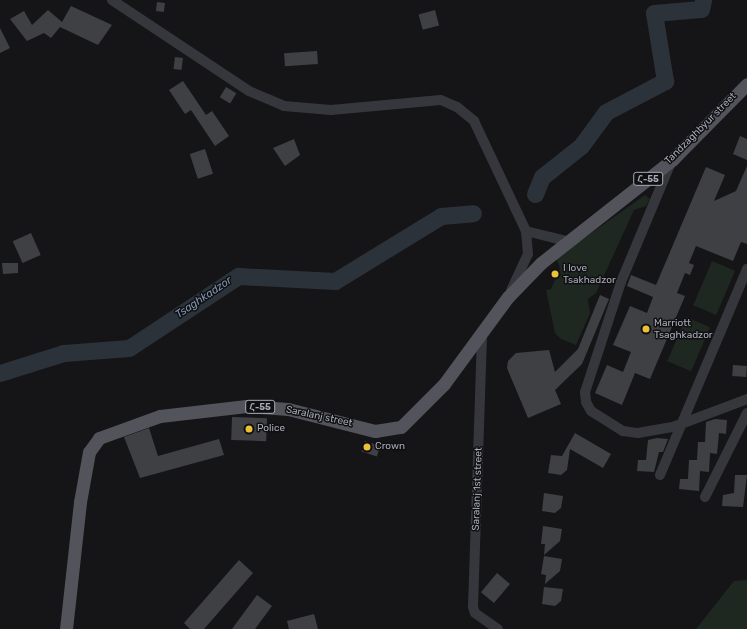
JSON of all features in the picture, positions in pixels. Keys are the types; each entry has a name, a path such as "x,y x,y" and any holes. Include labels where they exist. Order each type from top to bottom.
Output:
{"main road":[{"name":"Tandzaghbyur street","path":"541,263 566,241 619,203 673,159 747,84"},
{"name":"Saralanj street","path":"66,629 80,502 89,452 99,438 160,416 246,406 288,409 375,431 389,431 401,427 417,414 482,336 508,297 541,263"}],"street":[{"path":"112,0 249,91 284,106 331,110 441,100 457,107 474,121 526,231 528,254 508,297"},
{"path":"673,159 621,282 585,392 591,411 623,431 656,432 747,399"},
{"path":"526,231 566,241"},
{"path":"660,475 747,269"},
{"name":"Saralanj 1st street","path":"482,336 473,607 475,613 498,629"},
{"path":"705,497 747,413"}],"shaded area":[{"path":"645,195 650,199 646,206 634,210 596,293 588,299 590,313 576,345 561,339 555,333 546,290 551,289 560,268 556,258"},
{"path":"712,261 735,271 716,315 693,305"},
{"path":"686,317 710,327 691,371 667,361"},
{"path":"747,580 747,629 696,629 734,581"}],"building":[{"path":"157,2 165,3 164,12 156,11"},
{"path":"71,6 112,25 98,45 60,27 51,38 44,33 27,41 10,19 24,11 32,25 48,10 62,22"},
{"path":"435,10 439,25 423,30 419,14"},
{"path":"0,28 10,48 0,53"},
{"path":"317,51 318,64 285,66 284,53"},
{"path":"175,57 183,58 181,70 174,69"},
{"path":"183,81 206,115 212,111 229,136 215,146 191,110 185,114 169,90"},
{"path":"226,87 236,93 230,103 220,97"},
{"path":"740,136 747,139 747,160 733,154"},
{"path":"294,139 300,155 285,166 273,148"},
{"path":"205,149 213,174 198,179 190,154"},
{"path":"747,166 747,244 741,242 733,261 696,246 689,263 694,265 690,275 685,273 677,293 685,296 650,379 635,373 622,405 595,393 607,365 623,372 631,352 613,345 630,306 647,313 653,297 627,286 631,275 656,285 706,167 725,175 714,201 736,191"},
{"path":"31,233 41,255 22,263 13,241"},
{"path":"2,263 18,263 18,273 3,274"},
{"path":"600,295 609,299 582,364 555,390 561,404 528,418 507,368 508,361 516,353 549,350 555,372 578,349"},
{"path":"733,365 747,366 746,377 732,376"},
{"name":"Police","path":"232,417 267,418 266,441 231,440"},
{"path":"715,419 727,420 726,434 719,433 717,454 710,453 709,472 700,471 699,491 679,489 680,479 688,479 689,460 697,460 698,442 705,442 706,422"},
{"path":"149,428 158,456 219,439 224,455 140,478 124,437"},
{"path":"575,433 611,454 603,468 570,449 567,470 561,475 548,473 551,455 562,456"},
{"path":"657,438 668,439 663,452 659,452 654,472 637,471 638,460 646,460 648,440"},
{"path":"365,441 380,446 377,456 362,451"},
{"path":"735,475 747,475 743,507 722,506 723,495 734,493"},
{"path":"544,493 563,496 561,508 555,513 542,511"},
{"path":"543,526 562,529 560,541 544,555 545,544 541,544"},
{"path":"544,556 562,559 560,571 545,584 546,575 541,574"},
{"path":"239,560 253,573 204,629 190,629 184,623"},
{"path":"497,573 510,584 494,603 481,592"},
{"path":"544,587 563,589 561,601 555,606 542,604"},
{"path":"257,595 272,606 255,629 232,629"},
{"path":"314,614 318,629 289,629 287,621"}],"waterway":[{"name":"Tsaghkadzor","path":"535,194 542,177 581,146 606,112 665,81 654,13 701,9 703,0"},
{"name":"Tsaghkadzor","path":"0,373 64,353 129,348 238,276 335,281 441,216 473,213"}],"place":[{"name":"I love Tsakhadzor","path":"555,274"},
{"name":"Marriott Tsaghkadzor","path":"646,329"},
{"name":"Police","path":"249,429"},
{"name":"Crown","path":"367,447"}]}
